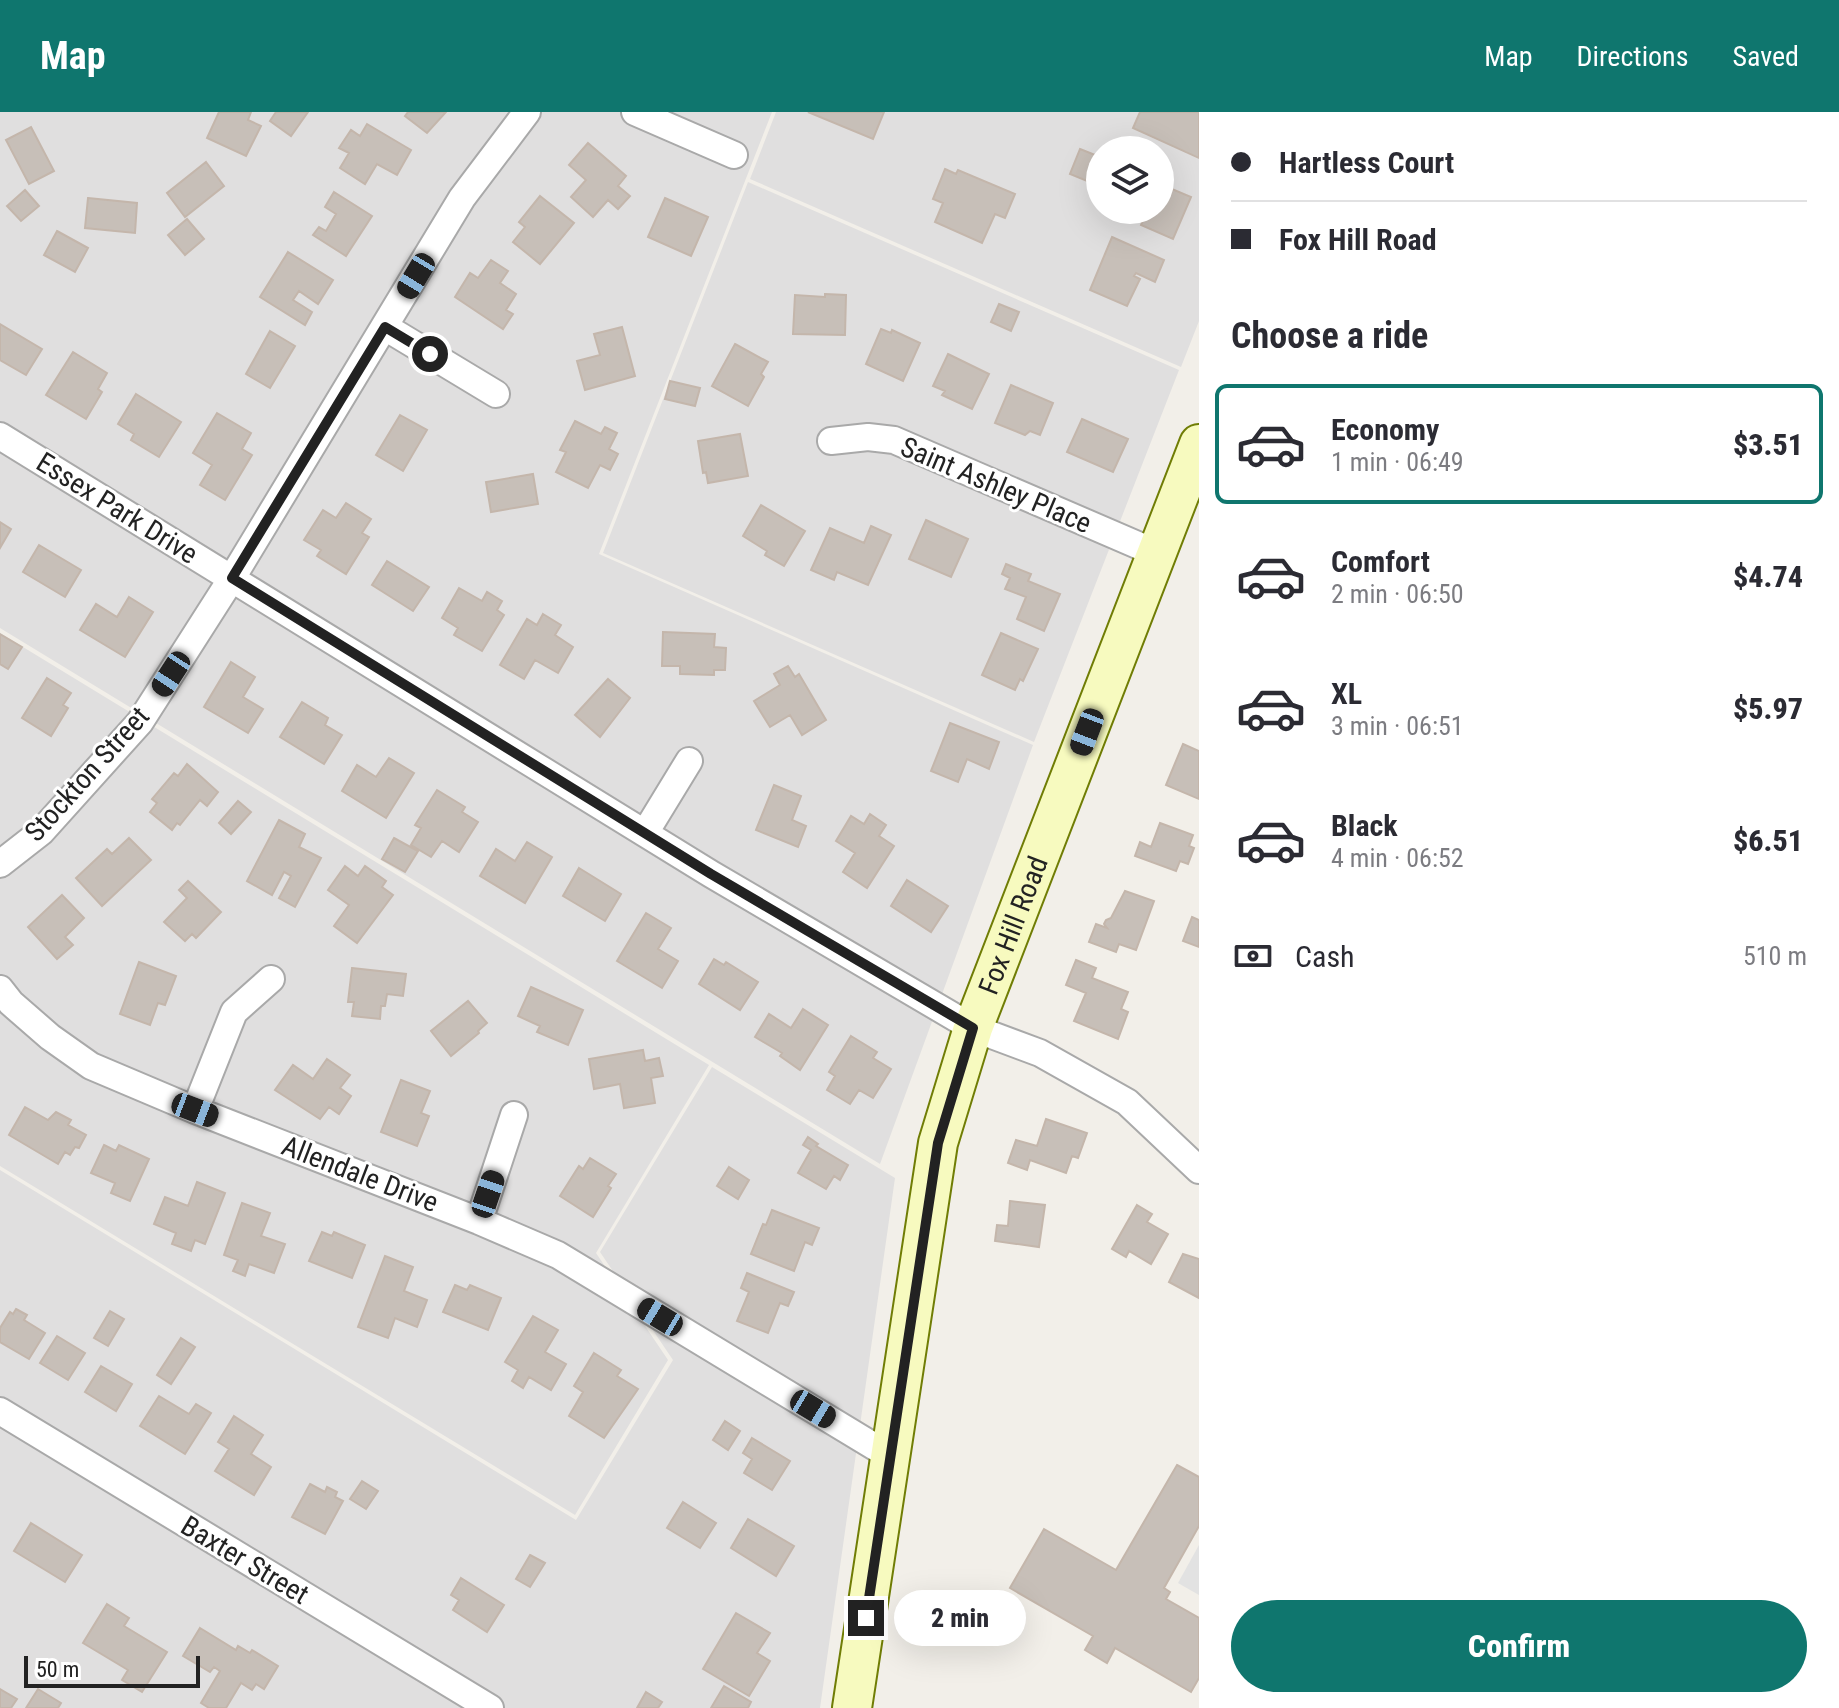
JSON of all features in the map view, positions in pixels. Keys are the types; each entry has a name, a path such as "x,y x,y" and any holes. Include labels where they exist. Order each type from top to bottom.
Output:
{"main road":[{"name":"Fox Hill Road","path":"852,1708 938,1143 973,1028 1199,444"}],"street":[{"name":"Stockton Street","path":"0,864 41,832 140,722 232,578 462,198 527,112"},
{"path":"635,112 734,155"},
{"path":"385,327 496,394"},
{"name":"Essex Park Drive","path":"0,436 645,833 973,1028 1040,1053 1127,1102 1199,1170"},
{"name":"Saint Ashley Place","path":"831,441 868,437 894,440 1156,553"},
{"path":"645,833 689,761"},
{"path":"195,1110 234,1012 271,979"},
{"name":"Allendale Drive","path":"0,989 11,1003 50,1037 91,1066 558,1255 890,1456"},
{"path":"479,1221 514,1115"},
{"name":"Baxter Street","path":"0,1411 490,1708"}],"shaded area":[{"path":"0,112 772,112 599,554 1033,745 880,1164 0,628"},
{"path":"776,112 1199,112 1199,321 1181,367 750,179"},
{"path":"748,182 1179,370 1034,742 603,553"},
{"path":"0,633 709,1065 596,1253 668,1360 575,1515 0,1166"},
{"path":"712,1067 895,1178 820,1708 0,1708 0,1170 576,1520 673,1360 600,1252"},
{"path":"1199,1545 1199,1595 1178,1583"}],"building":[{"path":"219,112 251,112 248,120 261,126 246,156 207,138"},
{"path":"276,112 308,112 291,136 270,121"},
{"path":"408,112 446,112 427,133 405,116"},
{"path":"808,112 884,112 873,139"},
{"path":"1140,112 1199,112 1199,158 1174,147 1174,136 1151,136 1133,128"},
{"path":"367,124 411,150 397,175 377,164 365,184 340,168 349,153 339,148 351,130 360,136"},
{"path":"31,127 54,171 29,184 6,140"},
{"path":"588,143 626,176 618,186 630,196 618,209 608,200 593,217 571,197 586,180 569,165"},
{"path":"1080,149 1086,151 1086,181 1070,174"},
{"path":"206,162 224,186 185,217 167,193"},
{"path":"945,169 956,174 958,170 1015,194 1005,218 995,214 982,243 935,222 943,203 933,199"},
{"path":"25,190 39,206 21,221 7,206"},
{"path":"1174,190 1191,197 1173,239 1141,225 1174,224"},
{"path":"334,192 372,216 346,256 313,235 319,227 326,231 336,214 325,207"},
{"path":"540,196 574,223 540,264 513,242 525,227 519,222"},
{"path":"88,198 137,203 135,233 85,228"},
{"path":"665,198 708,217 691,256 648,237"},
{"path":"187,219 204,239 185,255 168,235"},
{"path":"57,231 88,248 75,272 44,255"},
{"path":"1112,237 1164,260 1155,282 1136,273 1134,276 1140,279 1127,306 1090,290"},
{"path":"288,252 333,280 318,304 299,291 293,300 312,312 305,325 260,297"},
{"path":"491,260 508,271 500,283 516,294 506,310 513,314 503,329 455,297 470,273 478,278"},
{"path":"825,294 846,295 845,335 793,334 795,295 825,297"},
{"path":"999,304 1019,312 1011,331 991,322"},
{"path":"0,324 42,349 26,375 0,360"},
{"path":"622,327 635,376 585,390 577,361 600,355 594,334"},
{"path":"881,329 891,333 892,330 920,343 903,381 866,364"},
{"path":"270,331 295,346 270,388 246,374"},
{"path":"735,344 768,362 761,374 764,377 748,406 712,386"},
{"path":"73,352 107,373 98,389 102,392 86,419 46,395"},
{"path":"948,354 989,374 972,409 942,395 945,391 933,386"},
{"path":"670,381 700,388 695,406 665,399"},
{"path":"1011,385 1053,403 1040,435 1030,431 1025,435 995,423"},
{"path":"136,394 181,422 159,457 131,440 134,434 118,424"},
{"path":"217,413 251,433 242,449 252,455 225,500 200,485 212,465 193,453"},
{"path":"400,415 427,430 403,471 376,455"},
{"path":"1082,419 1128,439 1113,472 1067,452"},
{"path":"575,421 601,434 605,427 617,433 609,449 618,454 610,470 600,465 588,488 556,472 566,452 560,450"},
{"path":"740,434 748,476 708,483 706,472 703,473 698,441"},
{"path":"533,474 538,504 491,512 486,482"},
{"path":"346,503 371,519 362,533 369,537 346,574 317,556 321,550 304,540 323,510 336,518"},
{"path":"761,505 805,531 784,566 743,536"},
{"path":"926,520 968,539 951,577 909,559"},
{"path":"0,522 11,529 0,548"},
{"path":"871,526 891,535 868,585 837,572 834,580 811,570 830,528 864,543"},
{"path":"39,545 81,570 65,597 23,572"},
{"path":"387,561 429,587 413,611 372,585"},
{"path":"1006,564 1031,574 1028,581 1060,594 1044,631 1017,619 1026,597 1005,589 1010,578 1002,574"},
{"path":"459,588 482,601 487,592 502,601 497,610 504,615 482,651 454,635 458,628 442,618"},
{"path":"129,597 153,612 125,657 80,630 96,604 117,617"},
{"path":"543,614 561,625 555,635 573,647 558,673 535,660 524,679 500,665 527,619 537,625"},
{"path":"663,632 715,634 714,647 726,648 725,670 714,670 714,675 680,674 680,666 662,666"},
{"path":"1001,633 1038,649 1023,681 1020,679 1015,690 982,675"},
{"path":"0,634 22,647 8,669 0,664"},
{"path":"231,662 255,677 243,697 263,709 248,733 204,707"},
{"path":"788,666 795,677 799,674 826,720 802,735 790,715 770,727 754,701 780,685 774,674"},
{"path":"47,678 71,693 63,705 68,708 51,736 22,718"},
{"path":"608,679 630,698 600,737 575,715"},
{"path":"302,702 328,718 325,725 342,735 324,764 280,737"},
{"path":"950,723 999,742 989,769 967,759 958,782 931,771"},
{"path":"1183,744 1199,751 1199,799 1166,785"},
{"path":"389,758 414,773 386,818 342,791 357,765 376,777"},
{"path":"187,764 218,792 207,806 200,800 180,825 177,823 172,830 150,812 157,803 152,799 174,773 178,776"},
{"path":"774,785 801,796 792,820 806,826 798,847 756,830"},
{"path":"437,790 465,807 462,812 478,822 459,852 442,841 431,857 411,845 421,828 415,825"},
{"path":"238,801 251,812 231,834 219,823"},
{"path":"870,814 886,825 879,836 894,846 867,888 843,872 855,853 836,841 851,816 864,824"},
{"path":"279,820 305,834 299,847 321,858 295,907 279,898 291,876 284,872 272,895 247,881"},
{"path":"1160,823 1193,835 1189,846 1194,848 1188,864 1180,861 1176,871 1135,856 1140,842 1151,847"},
{"path":"129,838 151,860 102,906 76,878 107,849 112,854"},
{"path":"394,838 418,851 405,872 382,859"},
{"path":"527,842 552,857 525,903 480,876 496,849 515,861"},
{"path":"345,866 358,876 365,866 386,881 382,887 393,895 357,943 334,926 349,905 328,890"},
{"path":"579,868 621,894 605,921 563,896"},
{"path":"907,880 948,906 931,932 891,906"},
{"path":"188,881 221,912 196,938 192,934 185,941 164,922 187,898 179,890"},
{"path":"1125,891 1154,901 1136,950 1119,944 1116,952 1089,942 1096,924 1107,928 1104,924 1111,918"},
{"path":"62,895 84,918 65,937 73,945 57,959 28,927"},
{"path":"646,913 671,928 658,949 678,961 662,988 617,961"},
{"path":"1192,917 1199,920 1199,947 1183,941"},
{"path":"714,959 724,965 726,962 758,982 740,1010 699,984"},
{"path":"1076,960 1096,968 1092,978 1128,992 1121,1009 1128,1012 1118,1039 1074,1021 1086,993 1066,985"},
{"path":"139,962 176,976 165,1005 158,1003 150,1025 120,1014"},
{"path":"352,968 406,974 403,996 387,994 385,1006 381,1006 380,1019 352,1016 354,1002 348,1002"},
{"path":"531,987 583,1010 568,1045 537,1032 540,1026 518,1016"},
{"path":"468,1001 487,1023 451,1056 431,1031"},
{"path":"803,1009 828,1025 800,1070 780,1056 782,1053 755,1037 769,1014 791,1028"},
{"path":"851,1036 877,1052 873,1058 891,1069 873,1098 859,1090 850,1104 827,1090 835,1076 829,1072"},
{"path":"643,1050 645,1061 659,1058 663,1076 651,1078 655,1103 624,1108 620,1084 594,1089 589,1059"},
{"path":"327,1059 350,1075 340,1088 351,1096 339,1114 329,1107 320,1119 275,1090 293,1065 313,1079"},
{"path":"401,1080 430,1091 421,1113 429,1116 417,1146 381,1132"},
{"path":"25,1107 48,1120 56,1112 71,1120 68,1125 86,1135 79,1148 75,1147 70,1155 65,1152 58,1164 9,1135"},
{"path":"1046,1119 1087,1133 1078,1158 1072,1156 1066,1173 1030,1160 1027,1170 1008,1163 1016,1140 1037,1146"},
{"path":"808,1137 818,1144 816,1146 848,1165 840,1180 834,1176 826,1189 798,1173 811,1150 803,1145"},
{"path":"104,1145 116,1151 119,1145 149,1159 130,1201 111,1193 115,1183 91,1173"},
{"path":"590,1158 616,1174 593,1217 560,1196 579,1166 583,1169"},
{"path":"729,1167 749,1180 738,1199 717,1186"},
{"path":"197,1182 225,1193 205,1244 195,1240 191,1251 172,1244 176,1233 154,1224 165,1197 188,1206"},
{"path":"1010,1201 1045,1205 1039,1247 995,1241 997,1225 1008,1226"},
{"path":"242,1203 270,1213 261,1236 285,1244 274,1273 249,1264 245,1276 233,1271 238,1260 224,1255"},
{"path":"1137,1205 1152,1214 1147,1222 1168,1234 1151,1264 1129,1251 1126,1257 1112,1249"},
{"path":"772,1210 819,1228 812,1245 805,1242 794,1271 751,1254"},
{"path":"322,1232 332,1236 334,1232 365,1245 352,1278 309,1261"},
{"path":"1183,1254 1199,1259 1199,1298 1169,1282"},
{"path":"385,1256 413,1267 404,1291 427,1300 417,1327 395,1318 388,1338 358,1327"},
{"path":"747,1273 794,1292 788,1306 780,1303 768,1333 737,1321 749,1292 741,1288"},
{"path":"455,1285 467,1290 470,1285 501,1298 488,1330 443,1312"},
{"path":"16,1309 27,1315 24,1320 45,1333 29,1359 0,1342 0,1328 10,1312 13,1314"},
{"path":"110,1311 124,1319 108,1346 94,1338"},
{"path":"533,1316 558,1330 545,1352 566,1364 551,1390 529,1377 523,1388 512,1381 518,1370 505,1362"},
{"path":"57,1336 85,1353 68,1380 40,1363"},
{"path":"181,1338 195,1347 171,1384 157,1375"},
{"path":"594,1353 621,1370 617,1376 638,1389 604,1438 569,1416 583,1392 574,1386"},
{"path":"101,1366 132,1384 116,1411 85,1392"},
{"path":"159,1396 189,1414 196,1404 211,1413 185,1454 140,1426"},
{"path":"234,1416 263,1435 251,1454 271,1467 254,1495 215,1471 229,1449 218,1442"},
{"path":"725,1421 740,1431 728,1450 713,1440"},
{"path":"752,1438 790,1461 772,1490 744,1473 752,1459 743,1453"},
{"path":"1177,1465 1199,1477 1199,1526 1164,1588 1170,1592 1166,1599 1199,1618 1199,1678 1191,1692 1115,1648 1107,1663 1085,1650 1093,1636 1010,1588 1044,1529 1116,1570"},
{"path":"362,1481 378,1491 366,1509 350,1499"},
{"path":"310,1484 325,1492 327,1487 337,1492 335,1497 343,1501 325,1534 292,1517"},
{"path":"683,1502 716,1523 700,1548 667,1528"},
{"path":"748,1519 794,1546 776,1576 731,1548"},
{"path":"31,1523 82,1555 65,1582 14,1551"},
{"path":"530,1555 545,1563 530,1587 516,1579"},
{"path":"461,1578 504,1605 487,1632 453,1610 459,1600 451,1595"},
{"path":"107,1604 129,1618 124,1626 167,1652 142,1692 122,1680 128,1670 83,1643"},
{"path":"736,1613 770,1633 757,1653 770,1661 749,1696 703,1669"},
{"path":"200,1628 236,1650 238,1646 250,1653 252,1650 278,1666 264,1689 256,1684 252,1690 241,1683 226,1708 209,1708 201,1703 220,1671 214,1667 210,1672 183,1656"},
{"path":"724,1686 751,1702 748,1708 711,1708"},
{"path":"0,1689 17,1699 11,1708 0,1708"},
{"path":"38,1689 61,1703 58,1708 26,1708"},
{"path":"646,1692 662,1702 658,1708 637,1708"}],"route":[{"path":"430,354 385,327 232,578 711,874 973,1028 938,1143 866,1618"}]}
